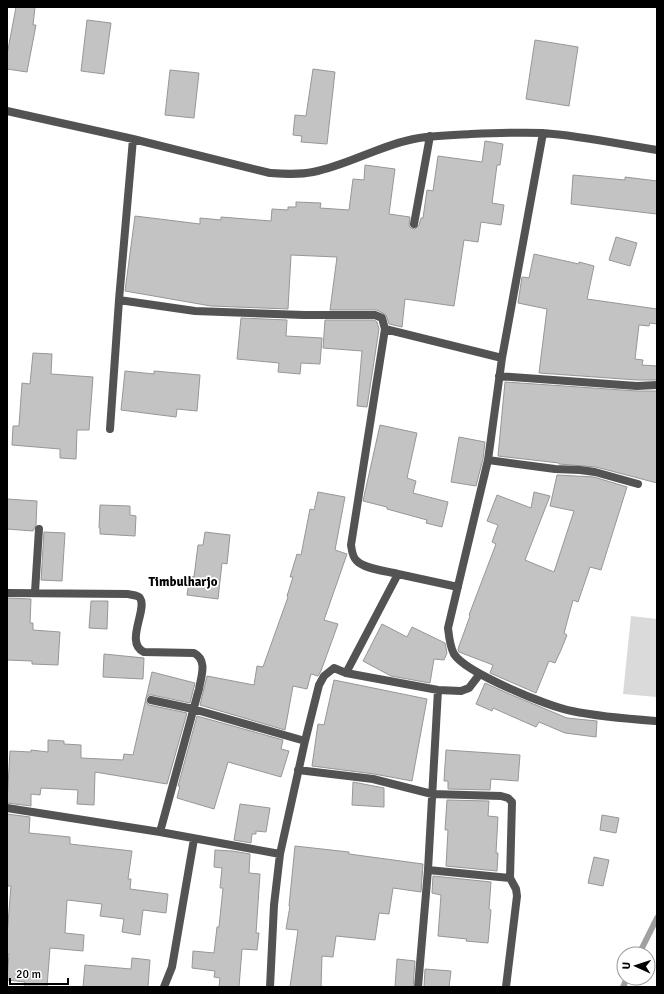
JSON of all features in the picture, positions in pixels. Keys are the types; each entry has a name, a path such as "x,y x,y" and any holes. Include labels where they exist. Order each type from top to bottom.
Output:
{"street":[{"path":"7,111 133,139 270,173 285,174 312,172 328,168 406,140 430,136 543,133 586,138 657,150"},
{"path":"543,133 502,358 488,460 448,628 449,640 454,654 461,662 479,675 548,704 571,711 657,721"},
{"path":"414,224 430,136"},
{"path":"110,429 119,300 133,139"},
{"path":"119,300 195,311 375,316 382,318 385,329 351,545 352,553 356,560 362,565 458,587"},
{"path":"385,329 502,358"},
{"path":"499,376 637,386 657,385"},
{"path":"488,460 555,469 595,472 638,484"},
{"path":"35,592 39,529"},
{"path":"346,673 398,574"},
{"path":"7,593 35,592 128,594 138,596 141,599 141,604 136,636 140,650 144,652 194,653 198,655 203,666 199,689 160,832"},
{"path":"270,987 274,905 280,854 305,741 319,685 324,676 334,668 346,673 438,690 461,691 470,688 479,675"},
{"path":"418,987 428,870 438,690"},
{"path":"151,700 193,709 305,741"},
{"path":"298,770 373,779 432,794 500,796 511,800 510,878 516,889 517,896 506,987"},
{"path":"7,808 160,832 280,854"},
{"path":"164,987 172,966 194,839"},
{"path":"428,870 510,878"}],"shaded area":[{"path":"631,616 657,619 657,697 623,694"}],"building":[{"path":"16,7 35,7 33,25 36,25 27,72 7,69 7,55"},
{"path":"87,20 111,23 104,74 81,71"},
{"path":"535,40 578,47 569,106 526,99"},
{"path":"313,69 335,72 327,144 301,142 302,136 293,135 295,115 306,116"},
{"path":"170,70 199,73 194,118 165,115"},
{"path":"485,141 503,144 500,165 497,165 492,203 504,205 501,225 481,222 478,242 464,240 454,306 405,299 402,327 389,324 386,315 377,310 330,310 337,257 291,255 288,309 211,306 125,291 135,216 200,224 200,218 221,220 221,217 271,221 272,209 288,210 288,207 296,207 296,202 321,203 320,208 349,210 353,179 364,180 365,165 395,169 389,214 410,217 409,226 415,229 419,225 421,218 423,218 427,190 433,191 438,156 482,162"},
{"path":"573,175 625,180 625,177 657,181 657,214 571,204"},
{"path":"616,237 637,243 630,266 609,260"},
{"path":"534,254 594,266 587,299 657,309 657,324 650,323 649,326 639,325 635,359 643,360 642,365 657,366 657,380 539,373 547,309 518,303 522,277 529,278"},
{"path":"241,318 287,320 286,336 322,338 320,364 301,363 300,374 278,372 279,363 237,359"},
{"path":"325,320 374,320 377,322 379,329 367,407 357,406 362,351 323,348"},
{"path":"33,353 52,354 51,374 93,377 89,430 77,430 76,459 60,458 60,449 12,445 13,426 19,426 22,383 30,384"},
{"path":"125,371 154,374 154,371 200,375 197,411 177,409 176,417 121,410"},
{"path":"505,382 657,391 657,483 596,467 498,456"},
{"path":"380,425 417,433 407,478 416,481 413,493 448,502 442,527 426,523 427,520 363,501"},
{"path":"459,437 485,442 483,459 476,486 451,482"},
{"path":"557,475 594,477 627,487 601,570 590,567 578,602 573,600 564,633 567,635 561,650 555,663 549,661 536,693 490,673 493,665 459,652 458,649 470,616 469,615 496,544 492,542 498,525 487,521 497,495 531,508 534,492 550,496 525,560 554,572 574,511 550,506"},
{"path":"318,492 345,497 335,550 347,554 324,620 338,624 321,671 318,676 311,674 307,689 293,686 285,730 200,705 207,676 254,685 257,666 263,667 288,597 287,596 293,577 290,577 297,554 301,555 310,509 314,510"},
{"path":"7,499 37,501 36,525 33,531 7,529"},
{"path":"100,505 130,506 130,515 136,516 135,536 100,534"},
{"path":"44,532 65,533 62,581 41,580"},
{"path":"205,532 230,535 227,564 222,563 218,599 187,595 190,576 194,577 198,545 203,545"},
{"path":"7,598 31,599 30,623 33,623 33,630 60,632 58,665 32,664 32,661 7,660"},
{"path":"91,601 108,601 107,629 89,628"},
{"path":"382,624 407,637 412,627 445,643 447,653 444,660 434,659 430,683 391,676 363,661"},
{"path":"104,654 144,658 143,679 103,677"},
{"path":"152,672 195,683 190,703 152,695 149,695 146,698"},
{"path":"334,680 427,699 412,781 374,774 312,766 318,724 324,725"},
{"path":"485,683 567,718 597,721 596,737 565,733 539,722 536,727 493,708 492,711 476,704"},
{"path":"146,698 146,702 149,705 187,713 167,784 95,772 94,805 77,804 78,790 41,788 40,795 31,794 31,806 7,803 10,751 31,752 31,750 48,752 48,740 64,741 64,744 81,745 81,758 123,760 124,754 133,755"},
{"path":"197,716 283,740 281,749 289,751 281,777 228,762 214,809 177,798 180,786 178,786"},
{"path":"446,750 520,755 518,781 491,779 490,790 448,789 448,781 444,781"},
{"path":"353,782 384,788 384,807 352,805"},
{"path":"447,800 489,801 488,816 498,817 496,853 498,853 497,871 446,866 448,830 445,830"},
{"path":"240,804 270,808 266,832 256,831 256,834 252,834 251,843 234,840"},
{"path":"7,814 30,817 29,833 70,837 70,844 132,851 128,879 131,879 130,889 168,894 166,913 143,910 140,935 122,932 124,919 100,916 102,904 67,900 65,933 84,935 83,951 50,948 47,987 24,987 25,982 7,980 9,954 7,954 7,936 11,886 7,886"},
{"path":"602,815 619,818 616,833 600,830"},
{"path":"295,846 349,852 349,854 423,864 421,892 393,888 389,914 379,913 375,940 336,936 333,957 322,956 321,987 290,987 298,930 286,929 290,906"},
{"path":"215,850 250,854 249,873 260,874 256,933 259,933 257,950 242,949 239,987 219,987 220,978 214,977 215,971 192,968 193,951 214,953 217,927 219,927 223,888 220,888 222,868 214,867"},
{"path":"594,857 609,860 603,886 588,883"},
{"path":"433,876 491,882 489,909 491,910 488,943 438,936 441,895 432,893"},
{"path":"132,958 150,960 148,987 83,987 85,965 131,969"},
{"path":"397,959 415,961 413,987 395,987"},
{"path":"425,969 451,971 449,987 424,987"}],"waterway":[{"path":"643,946 657,918"}],"district":[{"name":"Timbulharjo","path":"183,582"}]}
